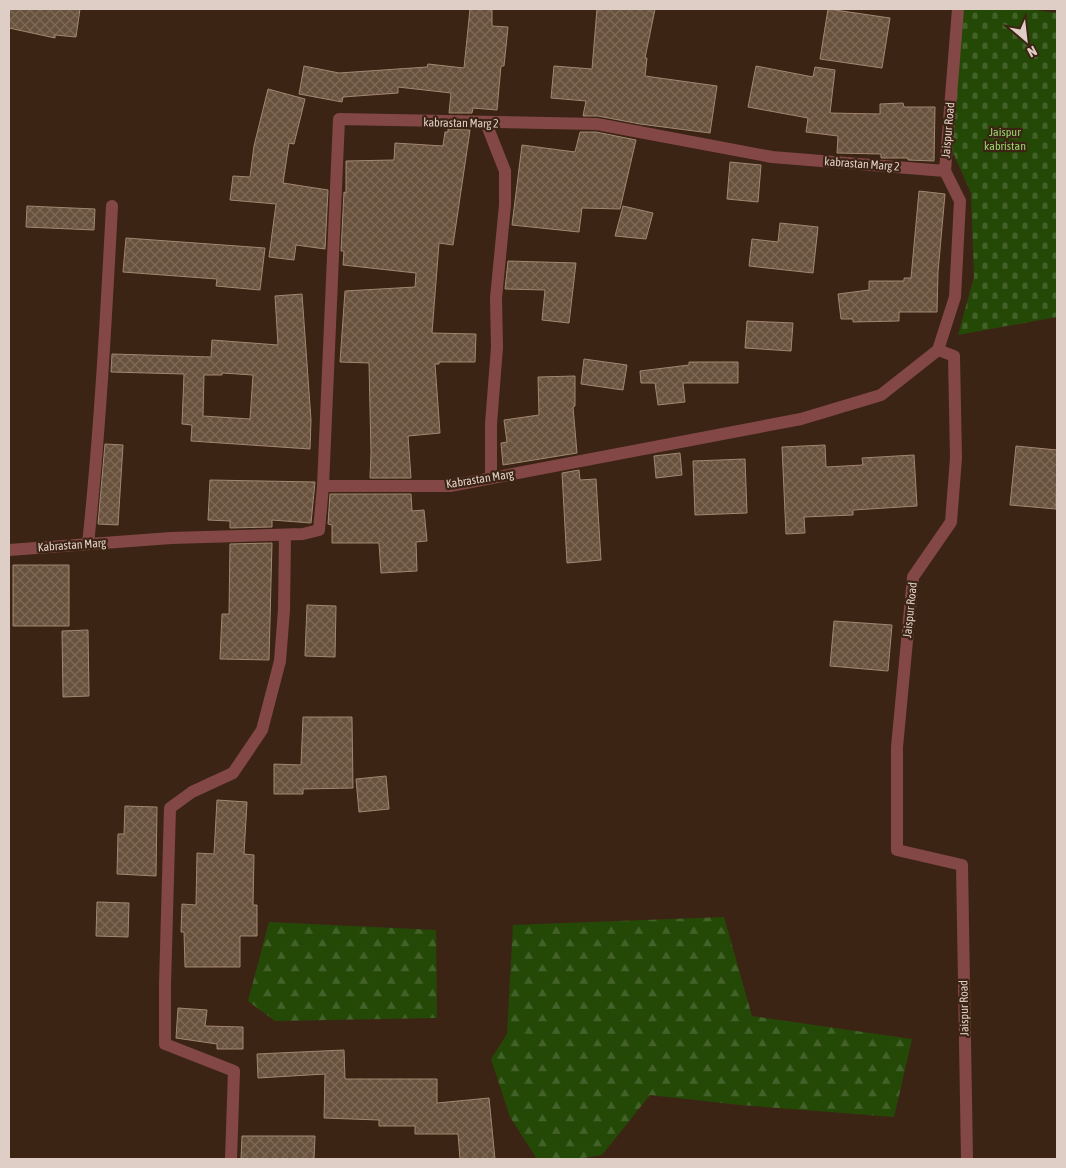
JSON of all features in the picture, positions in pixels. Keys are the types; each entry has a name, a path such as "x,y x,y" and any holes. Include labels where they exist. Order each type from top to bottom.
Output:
{"street":[{"name":"Jaispur Road","path":"958,9 945,171 960,201 955,297 938,350 954,356 956,458 951,522 913,577 897,746 897,850 962,865 967,1159"},
{"name":"kabrastan Marg 2","path":"323,486 339,119 597,124 772,158 945,171"},
{"path":"486,123 505,171 506,205 496,298 497,347 491,424 491,478"},
{"path":"88,544 104,355 112,206"},
{"name":"Kabrastan Marg","path":"9,550 171,538 285,535 319,530 323,486 450,486 800,419 881,395 938,350"},
{"path":"231,1159 234,1071 165,1044 170,808 192,792 233,772 262,730 280,661 285,535"}],"green space":[{"name":"Jaispur kabristan","path":"962,9 1029,9 1057,13 1057,317 958,335 974,277 971,193 951,148"},
{"path":"724,917 752,1016 912,1039 894,1117 740,1105 650,1095 602,1155 577,1159 537,1159 510,1117 491,1059 507,1034 513,925"},
{"path":"269,922 436,930 437,1018 275,1021 248,1001"}],"building":[{"path":"9,9 80,9 76,37 55,35 55,38 9,28"},
{"path":"470,9 492,9 492,26 508,27 504,66 501,66 497,110 473,108 472,113 449,113 451,93 398,87 398,93 343,97 342,102 299,94 304,66 339,73 427,67 428,64 464,68"},
{"path":"597,9 655,9 645,58 647,58 645,76 717,86 710,133 640,124 598,116 583,116 586,101 551,98 554,66 592,69"},
{"path":"828,9 890,18 882,68 820,59"},
{"path":"756,66 813,77 815,67 835,70 830,113 880,114 880,104 903,103 904,107 935,107 934,161 908,160 908,158 881,158 881,154 837,153 838,136 806,132 808,118 748,107"},
{"path":"268,89 305,99 294,144 289,143 283,183 328,190 325,249 296,245 294,260 269,257 276,204 230,200 233,176 250,177 254,146"},
{"path":"448,129 470,130 453,245 439,243 432,333 476,334 475,362 439,362 439,364 435,364 440,433 408,436 411,478 370,478 369,363 340,362 345,291 415,287 416,273 343,265 344,251 341,251 344,192 346,193 346,161 394,160 395,143 443,146 445,132 448,132"},
{"path":"580,132 596,132 636,140 620,209 582,208 579,232 512,225 522,145 575,152"},
{"path":"730,162 761,165 758,202 727,199"},
{"path":"919,191 945,194 938,272 937,312 899,312 899,321 853,322 853,319 841,319 838,294 869,290 869,281 904,281 904,278 911,278"},
{"path":"27,206 95,209 94,230 26,227"},
{"path":"623,206 653,213 646,239 615,236"},
{"path":"780,223 818,227 813,273 749,266 752,239 778,242"},
{"path":"126,238 265,248 260,290 216,286 217,279 123,272"},
{"path":"508,261 576,263 569,323 542,320 545,290 505,289"},
{"path":"302,294 311,420 310,449 191,441 192,425 182,424 184,374 111,372 112,354 211,357 212,340 278,345 275,296","holes":["222,373 253,375 250,419 203,416 204,375 222,375"]},
{"path":"747,321 793,323 791,351 745,348"},
{"path":"584,359 627,365 623,390 581,384"},
{"path":"689,362 738,362 738,383 683,383 685,402 658,405 655,383 641,383 640,371 689,365"},
{"path":"575,376 575,406 573,407 577,453 503,465 501,443 507,442 504,420 539,415 538,377"},
{"path":"105,444 123,445 118,525 98,524"},
{"path":"825,445 826,467 863,465 862,458 914,455 917,506 853,510 853,515 804,517 805,533 786,534 782,447"},
{"path":"1016,446 1057,450 1056,509 1010,505"},
{"path":"680,453 682,475 656,478 654,456"},
{"path":"745,459 747,513 695,515 693,461"},
{"path":"579,470 580,480 596,479 601,560 567,563 562,473"},
{"path":"210,480 315,482 311,523 272,520 272,527 230,528 230,521 208,520"},
{"path":"330,494 411,494 412,511 424,510 427,541 416,542 417,571 381,573 379,543 332,543 332,525 328,524"},
{"path":"272,543 269,660 220,659 222,614 229,614 230,544"},
{"path":"13,565 69,565 69,626 13,626"},
{"path":"307,605 336,606 335,657 305,656"},
{"path":"834,621 892,625 888,671 830,666"},
{"path":"88,630 89,696 63,697 62,631"},
{"path":"303,717 352,717 353,788 303,789 303,794 274,794 274,764 301,765"},
{"path":"386,776 389,809 359,812 356,779"},
{"path":"217,800 247,802 244,854 254,855 253,905 257,905 257,936 240,936 240,967 185,967 184,932 181,932 182,904 196,905 197,853 214,854"},
{"path":"125,806 157,807 156,876 117,874 118,834 124,834"},
{"path":"97,902 129,903 128,937 96,936"},
{"path":"178,1008 207,1010 205,1026 243,1027 243,1049 217,1049 217,1044 176,1038"},
{"path":"344,1050 345,1079 437,1079 437,1103 489,1098 495,1159 460,1159 458,1134 415,1134 415,1126 379,1126 379,1120 324,1118 325,1074 258,1078 257,1054"},
{"path":"242,1136 315,1136 314,1159 241,1159"}]}
